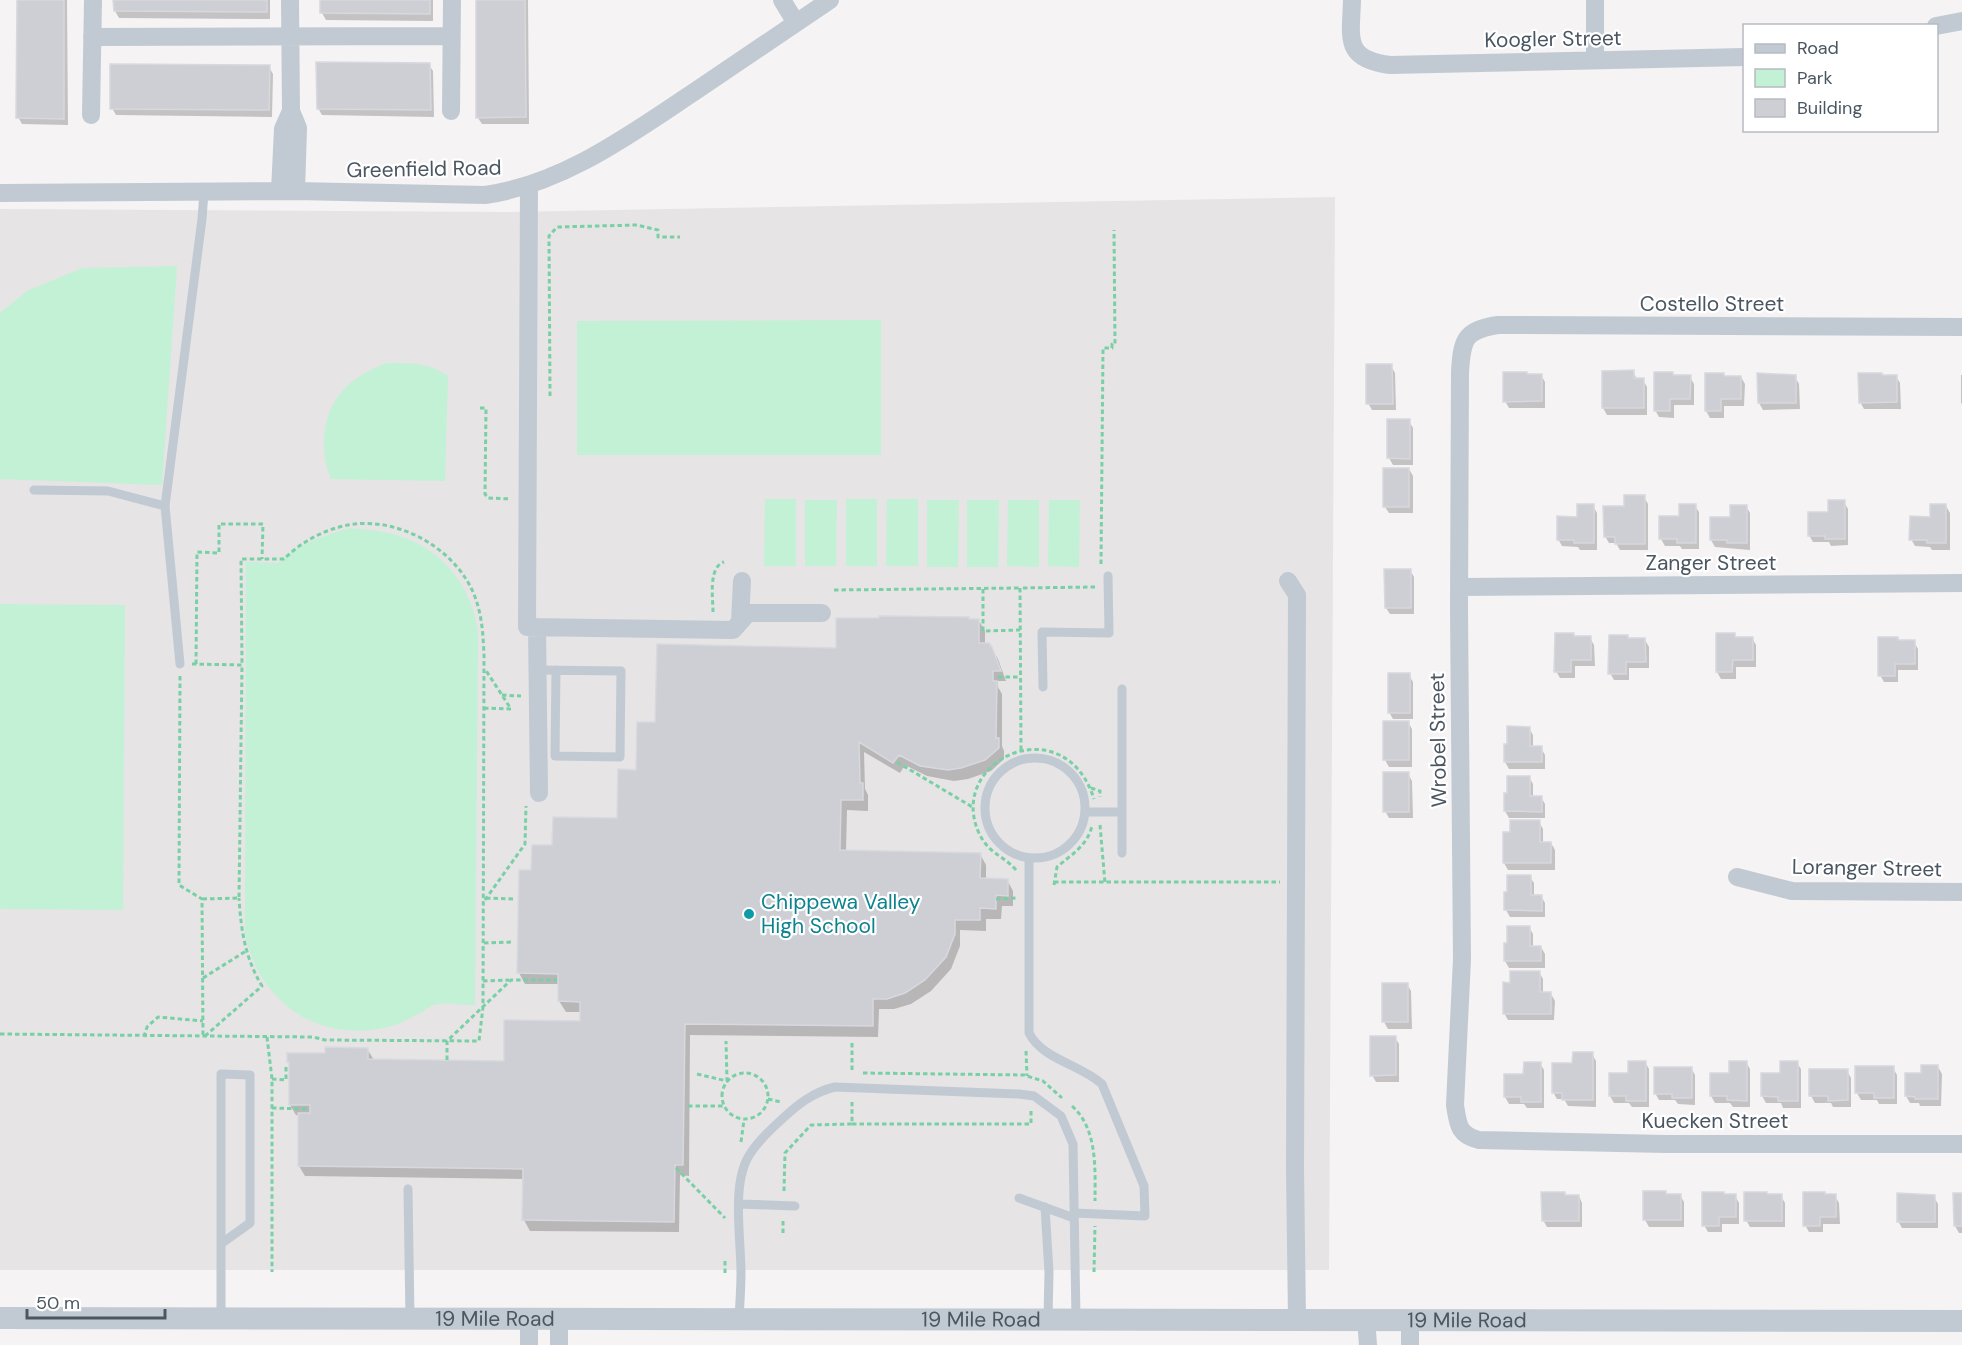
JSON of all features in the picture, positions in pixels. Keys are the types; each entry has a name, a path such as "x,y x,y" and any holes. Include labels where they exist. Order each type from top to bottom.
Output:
{"street":[{"path":"91,115 93,0"},
{"path":"288,191 298,128 291,111 290,0"},
{"path":"451,111 452,0"},
{"path":"782,0 796,23"},
{"name":"Greenfield Road","path":"0,193 288,191 485,195 507,192 576,165 610,146 830,0"},
{"name":"Koogler Street","path":"1352,0 1353,44 1363,59 1390,64 1743,57"},
{"path":"1595,0 1595,60"},
{"path":"1938,26 1962,21"},
{"path":"92,37 450,36"},
{"path":"529,185 527,627 733,630 748,613 822,613"},
{"name":"Costello Street","path":"1465,339 1471,332 1498,325 1962,327"},
{"name":"Wrobel Street","path":"1465,339 1460,372 1462,959 1455,1105 1459,1127 1467,1137"},
{"path":"740,621 742,581"},
{"path":"1288,581 1297,595 1295,1148 1297,1319"},
{"name":"Zanger Street","path":"1460,587 1962,584"},
{"path":"537,627 547,670 547,756 539,793"},
{"name":"Loranger Street","path":"1737,877 1792,891 1962,892"},
{"name":"Kuecken Street","path":"1467,1137 1479,1140 1518,1142 1962,1144"},
{"name":"19 Mile Road","path":"0,1318 1962,1321"},
{"path":"529,1319 529,1345"},
{"path":"559,1319 559,1345"},
{"path":"1366,1319 1368,1345"},
{"path":"1410,1320 1410,1345"}],"lane":[{"path":"180,663 165,506 204,192"},
{"path":"34,490 108,491 165,506"},
{"path":"1042,687 1042,632 1108,633 1104,575"},
{"path":"547,670 621,671 620,757 547,756"},
{"path":"1122,689 1122,853"},
{"path":"1040,757 1055,761 1068,770 1078,782 1084,796 1085,812 1082,828 1073,841 1060,852 1045,857 1029,858 1014,854 1000,845 985,818 984,802 988,787 997,774 1009,764 1024,758 1040,757"},
{"path":"1085,812 1122,812"},
{"path":"1019,1198 1074,1216 1095,1214 1145,1216 1144,1186 1102,1084 1091,1074 1046,1053 1035,1044 1029,1033 1029,858"},
{"path":"221,1318 221,1074 250,1075 250,1223 222,1243"},
{"path":"739,1319 740,1204 742,1171 749,1154 762,1138 804,1100 822,1090 835,1087 1019,1094 1034,1096 1061,1116 1068,1130 1075,1157 1076,1319"},
{"path":"408,1189 410,1318"},
{"path":"740,1204 795,1206"},
{"path":"1045,1208 1049,1272 1048,1319"}],"path":[{"path":"550,396 549,236 557,227 637,225 658,230 658,237 680,237"},
{"path":"1104,575 1103,348 1112,348 1112,344 1115,344 1114,230"},
{"path":"480,408 486,408 485,494 488,498 528,500"},
{"path":"196,664 197,552 219,553 219,524 263,524 262,559"},
{"path":"0,1034 144,1037 203,1037 267,1037 313,1037 325,1040 479,1041 483,1006 484,943 482,623 472,591 453,563 437,548 412,534 387,526 348,525 311,538 297,546 284,559 241,559 239,898 246,951 262,986 203,1037"},
{"path":"713,629 714,570 724,562"},
{"path":"982,588 983,631 1020,630"},
{"path":"834,590 1020,588"},
{"path":"239,898 202,899 179,885 180,663 242,665"},
{"path":"484,668 511,709 484,708"},
{"path":"998,677 1020,677"},
{"path":"1018,877 1011,865 993,854 984,843 978,830 974,808 976,794 983,777 995,763 1011,753 1029,749"},
{"path":"897,762 974,808"},
{"path":"1091,788 1100,791 1100,797"},
{"path":"484,899 525,844 526,793 539,793"},
{"path":"1100,822 1105,883"},
{"path":"1054,882 1284,882"},
{"path":"202,899 203,1037"},
{"path":"484,899 514,899"},
{"path":"484,943 514,942"},
{"path":"203,978 246,951"},
{"path":"447,1060 447,1041 511,980"},
{"path":"483,981 557,980"},
{"path":"144,1037 147,1027 158,1017 203,1021"},
{"path":"267,1037 272,1079 272,1272"},
{"path":"726,1041 727,1081 722,1093 724,1106 736,1118 744,1120 763,1112 768,1099 766,1085 756,1076 742,1073 727,1081"},
{"path":"852,1043 852,1073"},
{"path":"272,1079 286,1080 286,1064"},
{"path":"845,1073 1005,1074 1024,1075 1043,1081 1080,1113 1094,1150 1094,1272"},
{"path":"698,1074 727,1081"},
{"path":"768,1099 781,1104 789,1096"},
{"path":"852,1100 852,1124"},
{"path":"688,1106 724,1106"},
{"path":"272,1108 309,1108"},
{"path":"783,1233 785,1154 811,1125 818,1123 1031,1124 1031,1108"},
{"path":"744,1120 741,1144 749,1136"},
{"path":"676,1167 726,1220 727,1209"},
{"path":"725,1273 726,1252"}],"shaded area":[{"path":"1335,197 1329,1270 0,1270 0,209 504,212"}],"green space":[{"path":"177,266 162,485 0,479 0,313 27,291 82,268"},
{"path":"881,320 881,455 577,455 577,321"},
{"path":"386,363 411,363 426,366 448,376 445,481 331,479 324,453 325,426 329,413 343,390 353,381"},
{"path":"765,499 796,499 796,566 764,566"},
{"path":"846,499 877,499 877,566 846,566"},
{"path":"887,499 918,499 918,566 886,566"},
{"path":"805,500 837,500 836,566 805,566"},
{"path":"927,500 959,500 958,567 927,567"},
{"path":"967,500 999,500 998,567 967,567"},
{"path":"1008,500 1039,500 1039,567 1007,566"},
{"path":"1049,500 1080,500 1079,567 1048,566"},
{"path":"350,528 396,535 427,549 441,559 462,585 475,616 478,633 475,1005 438,1004 397,1024 362,1031 338,1029 315,1023 295,1012 278,998 263,979 252,958 245,933 246,562 278,563 303,545"},
{"path":"0,604 125,605 123,910 0,909"}],"building":[{"path":"17,0 64,0 64,119 16,118"},
{"path":"113,0 267,0 267,12 114,11"},
{"path":"320,0 430,0 430,14 320,13"},
{"path":"476,0 525,0 526,117 476,118"},
{"path":"316,62 430,63 431,110 317,109"},
{"path":"110,64 270,65 269,110 110,109"},
{"path":"1366,364 1392,364 1393,404 1366,404"},
{"path":"1634,370 1634,378 1644,378 1644,408 1602,408 1602,371"},
{"path":"1503,372 1542,374 1542,401 1503,402"},
{"path":"1654,372 1691,375 1690,399 1670,399 1670,411 1654,411"},
{"path":"1705,373 1741,376 1741,399 1721,399 1721,411 1705,411"},
{"path":"1757,373 1796,375 1796,403 1758,403"},
{"path":"1858,373 1897,375 1897,402 1859,403"},
{"path":"1387,419 1410,419 1410,459 1387,458"},
{"path":"1383,468 1409,468 1409,507 1383,507"},
{"path":"1624,495 1645,495 1645,544 1615,544 1615,537 1604,537 1603,506 1624,506"},
{"path":"1828,500 1845,500 1845,539 1808,536 1808,512 1828,512"},
{"path":"1577,504 1594,504 1594,543 1557,540 1557,516 1577,517"},
{"path":"1679,504 1696,504 1696,543 1677,543 1677,539 1659,539 1659,516 1679,516"},
{"path":"1930,504 1946,504 1946,543 1909,540 1910,516 1930,517"},
{"path":"1730,505 1747,505 1747,543 1710,540 1710,517 1730,517"},
{"path":"1384,569 1411,569 1411,608 1385,608"},
{"name":"Chippewa Valley High School","path":"879,616 979,619 979,643 989,643 1001,671 993,671 993,681 997,681 996,738 999,738 999,748 985,760 948,770 920,766 899,755 893,763 859,742 860,783 863,783 863,800 841,800 840,850 981,853 980,878 1008,879 1008,896 996,895 996,909 980,908 980,920 955,920 955,934 946,957 925,980 905,993 887,999 873,999 873,1026 685,1024 683,1165 675,1165 674,1222 522,1220 523,1169 298,1166 298,1113 310,1113 310,1105 289,1105 287,1053 325,1053 325,1047 368,1048 368,1059 504,1061 504,1020 580,1021 580,1002 558,1001 558,974 517,973 519,870 531,870 532,845 552,845 553,817 617,818 618,769 636,770 637,722 655,722 657,644 836,648 836,618 879,618"},
{"path":"1555,633 1591,636 1591,660 1571,660 1571,672 1554,672"},
{"path":"1716,633 1735,633 1735,637 1753,637 1753,660 1733,660 1732,672 1716,672"},
{"path":"1609,635 1645,638 1646,662 1626,662 1626,674 1608,674"},
{"path":"1878,637 1915,640 1915,664 1895,664 1895,676 1878,676"},
{"path":"1388,673 1410,673 1410,713 1388,713"},
{"path":"1383,721 1409,721 1409,760 1383,760"},
{"path":"1507,726 1530,727 1530,746 1542,746 1542,762 1504,762"},
{"path":"1383,772 1409,772 1409,812 1383,812"},
{"path":"1507,776 1530,776 1530,796 1542,796 1542,812 1504,811"},
{"path":"1510,820 1540,820 1540,842 1551,842 1551,863 1503,863 1503,832 1510,832"},
{"path":"1507,875 1531,875 1531,895 1542,895 1542,911 1504,910"},
{"path":"1507,926 1530,926 1530,946 1541,946 1541,961 1504,961"},
{"path":"1510,971 1540,971 1540,992 1551,992 1551,1014 1503,1014 1503,982 1510,983"},
{"path":"1382,983 1408,983 1408,1022 1382,1022"},
{"path":"1370,1036 1396,1036 1396,1075 1370,1076"},
{"path":"1573,1052 1593,1052 1593,1100 1562,1100 1562,1093 1552,1093 1552,1063 1572,1063"},
{"path":"1628,1061 1646,1061 1646,1101 1626,1101 1626,1096 1609,1096 1609,1073 1628,1073"},
{"path":"1729,1061 1747,1061 1747,1101 1727,1100 1727,1096 1710,1096 1710,1073 1729,1073"},
{"path":"1780,1061 1798,1061 1798,1101 1778,1101 1778,1097 1761,1096 1761,1073 1780,1073"},
{"path":"1524,1062 1541,1062 1541,1102 1521,1102 1521,1097 1504,1097 1504,1074 1523,1074"},
{"path":"1921,1065 1938,1065 1938,1099 1915,1099 1915,1097 1905,1096 1905,1073 1921,1073"},
{"path":"1855,1066 1894,1066 1894,1098 1874,1098 1874,1093 1855,1093"},
{"path":"1654,1067 1692,1067 1692,1098 1672,1098 1672,1094 1654,1094"},
{"path":"1809,1069 1848,1069 1848,1100 1828,1101 1828,1096 1809,1096"},
{"path":"1643,1191 1666,1191 1666,1194 1681,1194 1681,1220 1643,1220"},
{"path":"1541,1192 1565,1192 1565,1195 1579,1195 1579,1221 1542,1221"},
{"path":"1702,1192 1736,1194 1736,1217 1719,1217 1719,1226 1702,1226"},
{"path":"1744,1192 1782,1194 1782,1221 1744,1221"},
{"path":"1803,1192 1836,1194 1836,1217 1820,1217 1820,1226 1803,1226"},
{"path":"1897,1193 1935,1195 1935,1222 1897,1222"},
{"path":"1953,1193 1962,1193 1962,1226 1954,1226"}],"place":[{"name":"Chippewa Valley High School","path":"749,914"}]}
